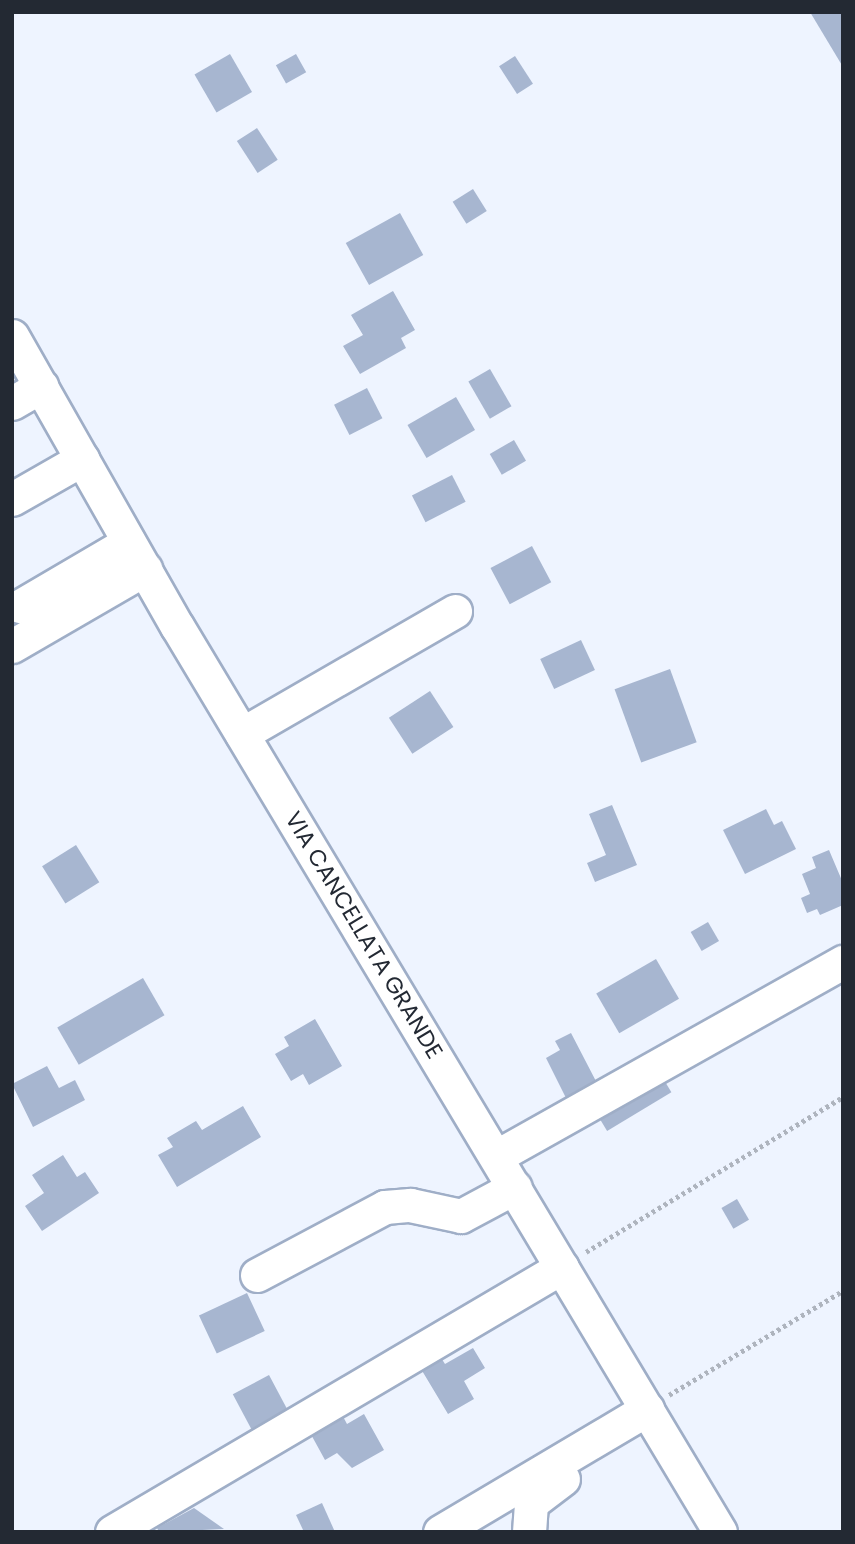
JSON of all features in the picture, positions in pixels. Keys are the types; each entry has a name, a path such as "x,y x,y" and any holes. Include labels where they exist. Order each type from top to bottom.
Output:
{"street":[{"name":"VIA CANCELLATA GRANDE","path":"12,336 242,734 720,1532"},
{"path":"12,403 41,386"},
{"path":"12,499 82,458"},
{"path":"20,606 137,555"},
{"path":"12,646 137,555"},
{"path":"242,734 455,611"},
{"path":"497,1156 843,962"},
{"path":"257,1275 385,1207 410,1205 461,1216 515,1187"},
{"path":"112,1532 562,1267"},
{"path":"440,1532 652,1417"},
{"path":"529,1532 526,1515 537,1497 652,1417"}],"path":[{"path":"562,1267 843,1097"},
{"path":"652,1417 843,1291"}],"building":[{"path":"810,12 843,12 843,67"},
{"path":"230,54 252,92 216,113 194,74"},
{"path":"296,54 306,72 286,84 276,65"},
{"path":"515,56 533,84 517,94 499,66"},
{"path":"257,128 278,160 258,173 237,141"},
{"path":"473,189 487,211 466,224 453,202"},
{"path":"400,213 423,255 369,285 346,243"},
{"path":"393,291 415,330 401,338 406,348 360,374 343,346 363,335 351,315"},
{"path":"490,369 512,406 490,419 468,382"},
{"path":"367,388 382,418 349,435 334,405"},
{"path":"456,397 475,430 427,458 408,425"},
{"path":"514,440 526,461 502,475 490,454"},
{"path":"452,475 466,502 426,522 412,495"},
{"path":"532,546 551,582 510,604 491,568"},
{"path":"581,640 595,670 554,689 540,659"},
{"path":"670,669 697,742 641,762 615,689"},
{"path":"430,691 453,727 412,754 389,718"},
{"path":"612,805 637,865 595,882 587,863 606,855 589,814"},
{"path":"766,809 774,825 782,821 796,849 745,874 723,830"},
{"path":"76,845 99,882 65,904 42,866"},
{"path":"829,850 843,883 843,905 820,915 817,909 807,913 801,898 810,894 802,874 816,868 812,857"},
{"path":"708,922 719,941 702,951 691,932"},
{"path":"656,959 679,999 619,1033 596,994"},
{"path":"143,978 164,1015 79,1065 57,1028"},
{"path":"315,1019 342,1066 309,1085 303,1074 291,1081 275,1054 289,1046 284,1037"},
{"path":"571,1033 599,1087 568,1102 546,1058 560,1050 555,1041"},
{"path":"47,1066 59,1088 75,1080 85,1100 33,1127 12,1084"},
{"path":"658,1070 671,1092 607,1131 594,1109"},
{"path":"243,1106 261,1137 177,1187 158,1155 173,1147 167,1138 196,1121 202,1130"},
{"path":"63,1155 77,1177 85,1172 99,1193 42,1231 25,1206 44,1193 32,1175"},
{"path":"737,1199 749,1220 733,1229 721,1208"},
{"path":"247,1293 265,1331 217,1353 199,1315"},
{"path":"473,1348 485,1368 464,1381 474,1399 448,1414 418,1364 438,1353 445,1364"},
{"path":"269,1375 288,1410 252,1430 233,1394"},
{"path":"340,1411 347,1424 364,1414 384,1450 352,1468 337,1453 325,1460 308,1429"},
{"path":"322,1503 335,1532 304,1532 296,1515"},
{"path":"194,1508 224,1529 159,1532 157,1528"}]}
